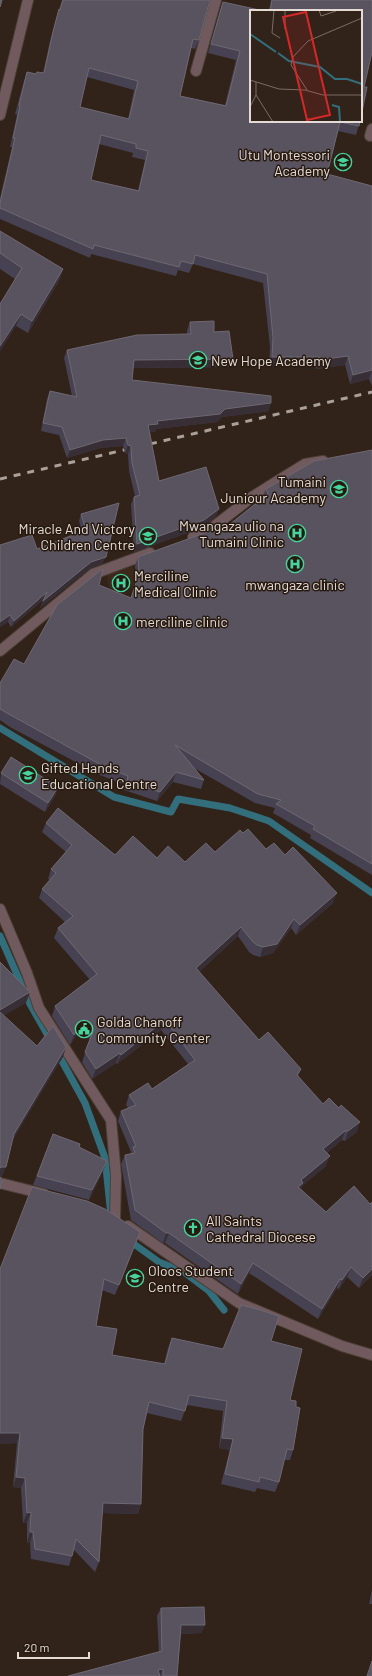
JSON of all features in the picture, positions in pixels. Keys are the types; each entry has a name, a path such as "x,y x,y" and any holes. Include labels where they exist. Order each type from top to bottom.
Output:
{"street":[{"path":"0,115 28,0"},
{"path":"196,71 216,0"},
{"path":"181,542 204,534 252,497 305,464 332,460"},
{"path":"0,651 93,574 159,550"},
{"path":"0,909 27,973 39,1008 111,1120 116,1176 115,1218"},
{"path":"0,1183 55,1197"},
{"path":"103,1213 115,1218 239,1303 342,1346 372,1355"}],"shaded area":[{"name":"Merciline Medical Clinic","path":"133,567 136,578 133,588 110,591 106,572"}],"building":[{"path":"63,0 210,0 199,40 193,39 180,96 226,106 240,51 211,44 223,2 259,10 250,10 250,122 340,122 327,174 372,186 372,370 353,375 348,356 319,360 319,357 272,357 273,338 267,274 195,255 193,264 181,261 179,267 94,245 93,249 0,208 15,138 13,138 19,105 27,72 36,74 37,72 44,73 59,9 60,10","holes":["89,68 138,81 129,119 80,107","101,135 136,144 136,148 148,151 139,191 91,180"]},
{"path":"272,0 372,0 372,52 364,87 367,87 362,112 362,10 270,10"},
{"path":"340,122 360,122 359,126"},
{"path":"0,231 63,269 32,321 21,314 0,346 0,304 22,268 0,253"},
{"path":"214,321 214,332 229,331 233,359 134,360 132,380 271,396 271,403 225,409 220,414 157,421 158,424 148,425 159,481 206,467 219,509 204,520 137,544 134,497 140,495 132,463 131,446 128,445 126,438 103,440 70,450 62,427 43,423 50,391 77,397 67,350 137,335 191,334 190,322"},
{"path":"372,450 372,864 313,829 315,826 276,804 281,800 258,794 175,745 204,780 176,772 160,792 127,781 128,776 103,766 0,709 0,683 14,659 24,664 57,605 100,571 103,569 99,585 131,598 139,574 138,557 210,531 223,521 225,528 268,494 266,489 314,461"},
{"path":"119,503 106,557 91,562 43,601 47,592 14,621 10,615 0,622 0,545 32,535 37,549 86,530 81,514"},
{"path":"11,757 58,787 48,803 1,773"},
{"path":"58,808 115,855 133,836 157,858 168,846 185,862 206,843 215,852 240,830 243,833 248,829 266,849 274,843 285,855 293,847 337,893 300,925 294,919 277,944 263,947 257,945 241,927 196,968 259,1040 268,1032 301,1069 297,1075 323,1104 329,1098 339,1108 341,1105 360,1122 348,1131 345,1131 323,1149 330,1156 301,1180 303,1183 298,1187 326,1212 354,1186 370,1204 372,1202 372,1269 363,1278 351,1267 342,1280 340,1279 322,1309 253,1263 241,1284 135,1210 125,1155 135,1153 133,1147 136,1146 121,1111 136,1105 129,1095 148,1083 152,1089 195,1060 165,1020 121,1055 120,1053 96,1069 85,1052 94,1029 81,1023 74,1035 55,1006 97,974 58,928 73,916 42,889 56,873 51,869 72,845 46,823"},
{"path":"0,962 30,992 0,1010"},
{"path":"0,1012 37,1046 53,1026 66,1047 14,1134 6,1167 0,1168"},
{"path":"53,1134 80,1144 79,1147 107,1161 92,1190 37,1176"},
{"path":"0,1177 2,1179 0,1189"},
{"path":"32,1187 87,1201 105,1209 140,1232 119,1285 104,1279 96,1326 117,1329 112,1355 165,1364 172,1338 223,1349 241,1305 279,1316 271,1341 302,1349 290,1400 296,1401 296,1407 300,1408 293,1450 287,1449 279,1482 260,1477 259,1482 225,1474 233,1439 222,1438 227,1401 189,1395 185,1411 149,1402 143,1429 141,1504 103,1503 99,1562 76,1539 72,1556 35,1549 33,1532 30,1532 31,1512 27,1513 25,1478 16,1477 20,1433 0,1433 0,1269"},
{"path":"204,1607 205,1625 181,1625 177,1676 163,1676 163,1669 158,1670 160,1676 68,1676 162,1651 161,1608"},
{"path":"372,1661 372,1676 367,1676"}],"waterway":[{"path":"0,728 114,797 171,812 178,799 230,808 269,821 372,893"},
{"path":"0,936 30,1004 51,1041"},
{"path":"57,1052 85,1103 105,1158 111,1216"},
{"path":"127,1239 159,1262 184,1272 209,1291 224,1310"}],"railway":[{"path":"0,479 372,392"}],"place":[{"name":"Utu Montessori Academy","path":"343,162"},
{"name":"New Hope Academy","path":"198,360"},
{"name":"Tumaini Juniour Academy","path":"339,489"},
{"name":"Mwangaza ulio na Tumaini Clinic","path":"297,533"},
{"name":"Miracle And Victory Children Centre","path":"148,536"},
{"name":"mwangaza clinic","path":"295,564"},
{"name":"Merciline Medical Clinic","path":"121,583"},
{"name":"merciline clinic","path":"123,621"},
{"name":"Gifted Hands Educational Centre","path":"28,775"},
{"name":"Golda Chanoff Community Center","path":"84,1029"},
{"name":"All Saints Cathedral Diocese","path":"193,1228"},
{"name":"Oloos Student Centre","path":"135,1278"}]}
